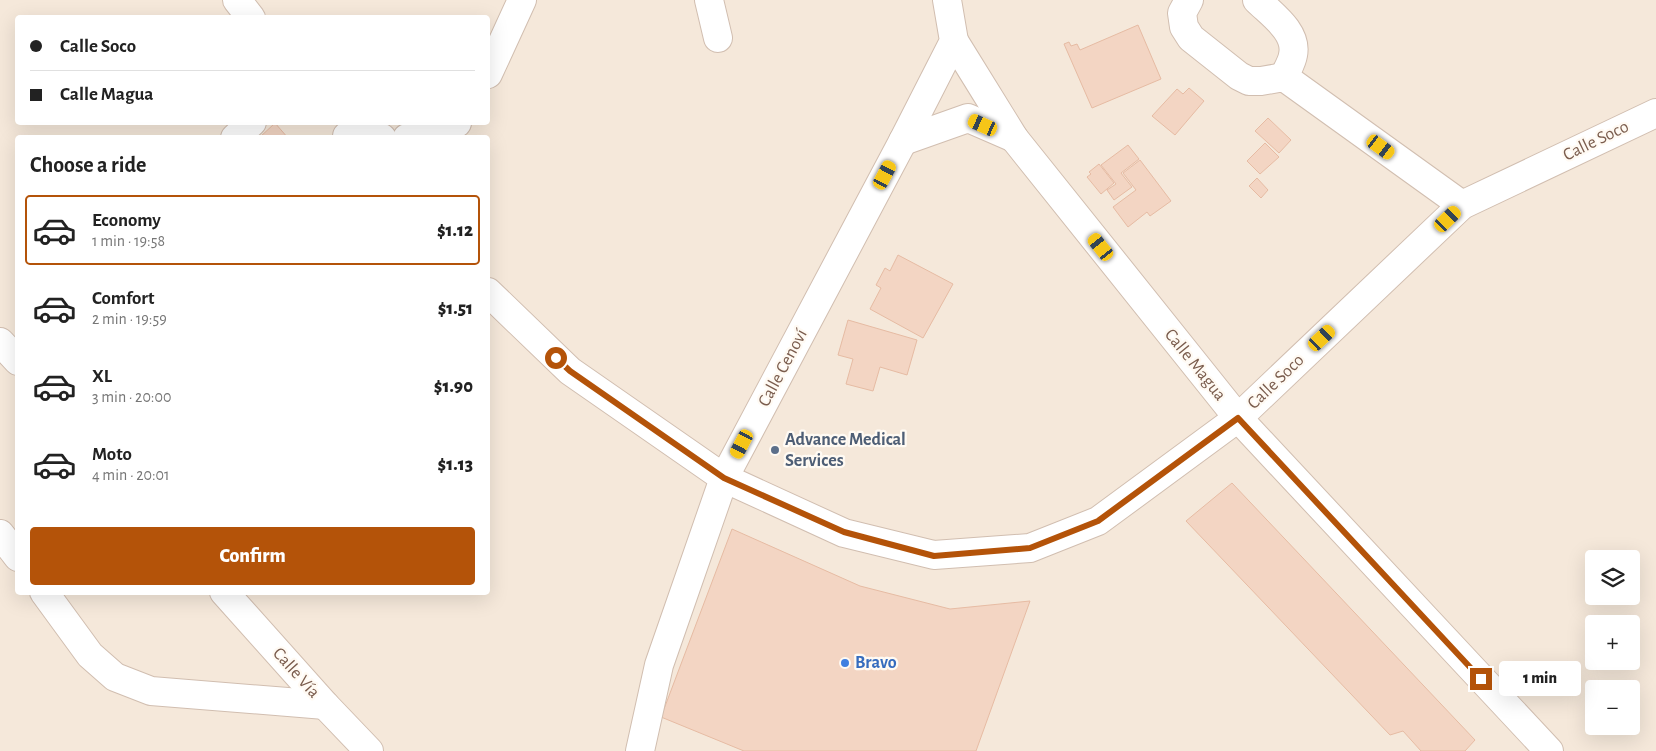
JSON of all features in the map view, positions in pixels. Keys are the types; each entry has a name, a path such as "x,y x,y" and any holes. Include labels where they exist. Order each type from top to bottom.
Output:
{"street":[{"path":"237,0 249,15"},
{"path":"490,70 522,0"},
{"path":"709,0 718,38"},
{"path":"947,0 954,41"},
{"path":"1189,0 1182,13 1184,27 1191,38 1239,76 1249,81 1284,77 1462,205"},
{"path":"1258,0 1289,32 1294,44 1293,55 1284,77"},
{"name":"Calle Magua","path":"954,41 1014,138 1238,418 1549,751"},
{"name":"Calle Cenoví","path":"640,751 659,665 724,478 954,41"},
{"name":"Calle Soco","path":"490,294 570,371 724,478 844,532 934,556 1030,548 1098,521 1238,418 1462,205 1656,113"},
{"path":"903,141 968,118 1014,138"},
{"path":"238,135 249,125"},
{"path":"418,135 451,125"},
{"path":"343,132 362,135"},
{"path":"0,342 15,358"},
{"path":"0,534 15,553"},
{"path":"46,595 90,655 115,677 151,691 324,705"},
{"name":"Calle Vía","path":"227,595 324,705 370,751"}],"shaded area":[{"path":"0,0 1656,0 1656,751 0,751"}],"building":[{"path":"1138,25 1161,79 1092,108 1064,44 1069,42 1071,46 1077,44 1080,50"},
{"path":"1189,88 1204,101 1175,135 1152,116 1177,89 1183,94"},
{"path":"1268,118 1291,140 1279,153 1255,131"},
{"path":"273,125 277,125 285,135 262,135"},
{"path":"1265,143 1279,157 1260,174 1247,161"},
{"path":"1128,145 1139,159 1121,173 1132,187 1114,200 1107,190 1116,184 1101,165"},
{"path":"1140,160 1171,201 1150,216 1147,212 1128,227 1113,207 1136,190 1123,173"},
{"path":"1099,164 1114,183 1101,194 1087,177 1091,174 1089,172"},
{"path":"1257,178 1268,190 1261,198 1249,186"},
{"path":"898,255 953,284 923,338 870,309 881,288 876,285 885,268 890,271"},
{"path":"848,320 917,340 907,375 880,367 873,391 846,384 853,359 838,355"},
{"path":"1232,483 1475,740 1465,751 1421,751 1403,731 1390,735 1186,521"},
{"name":"Bravo","path":"732,529 860,586 950,609 1030,601 976,751 744,751 661,717"}],"place":[{"name":"Advance Medical Services","path":"775,450"},
{"name":"Bravo","path":"845,663"}],"route":[{"path":"556,358 570,371 724,478 844,532 934,556 1030,548 1098,521 1238,418 1481,679"}]}
